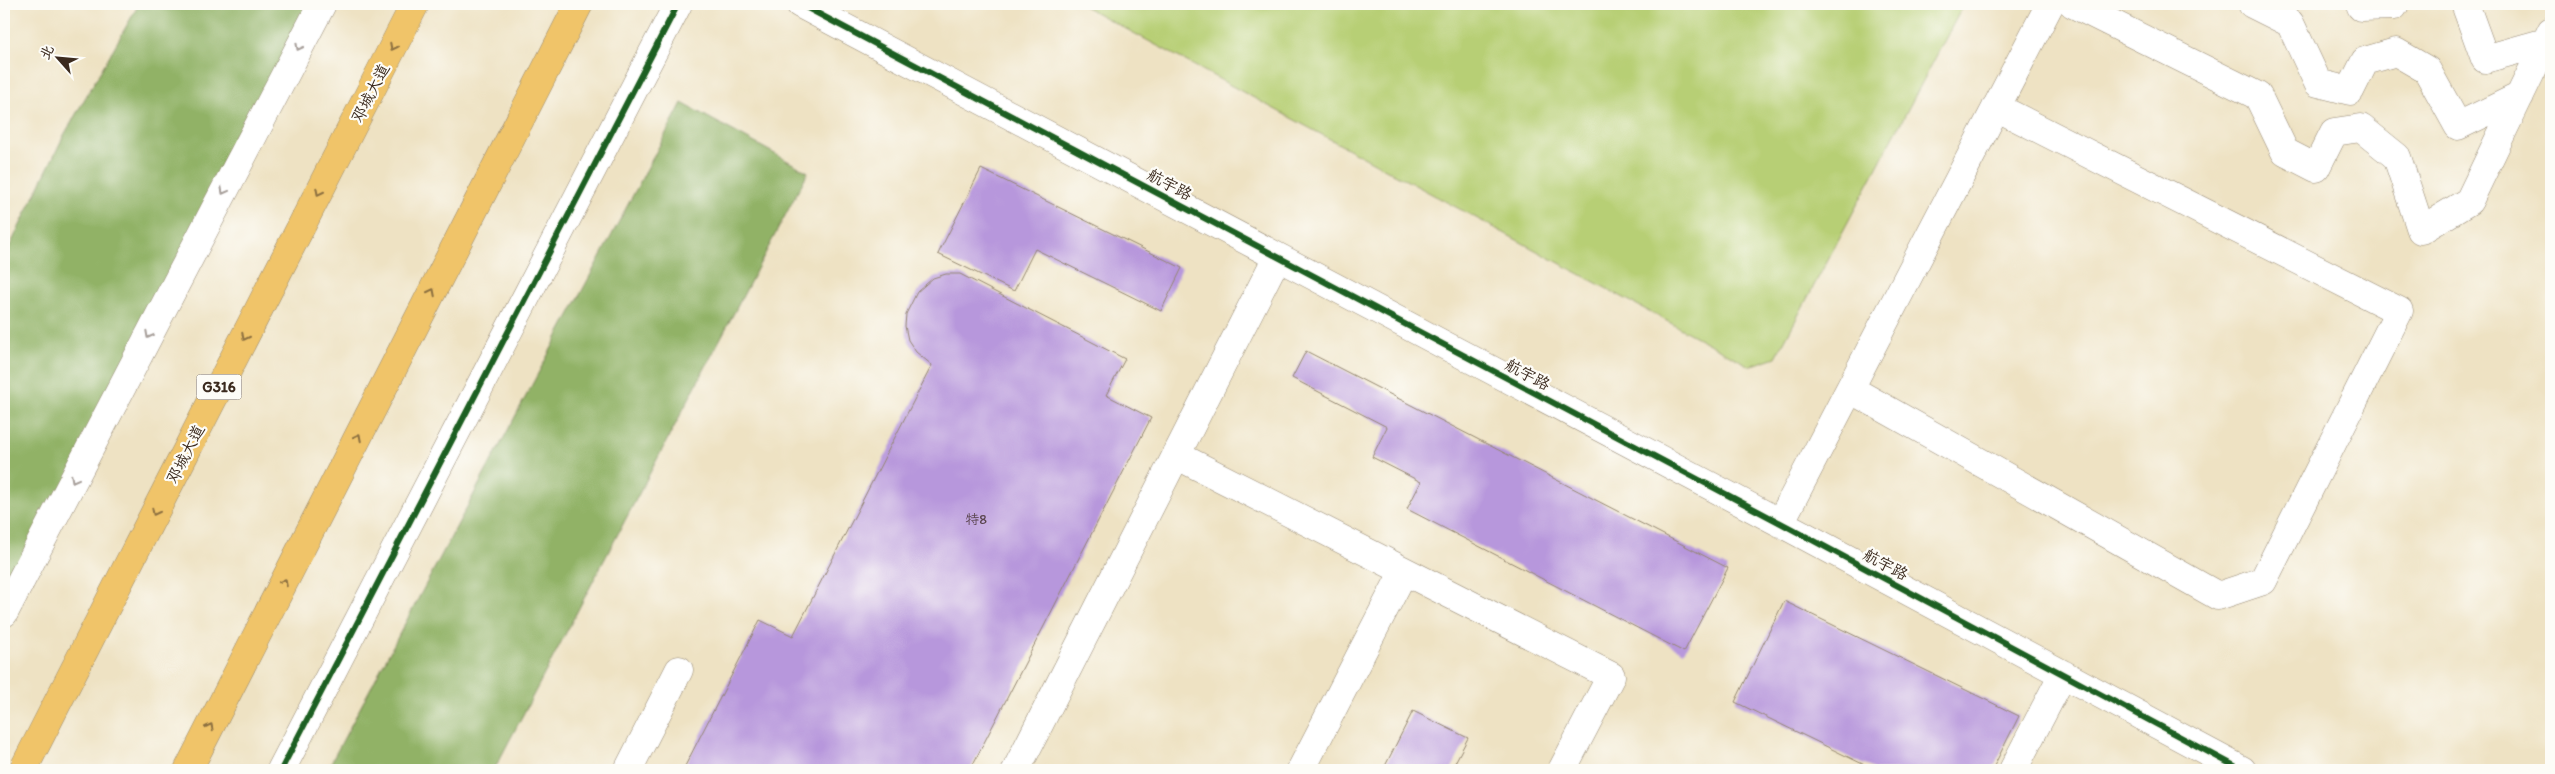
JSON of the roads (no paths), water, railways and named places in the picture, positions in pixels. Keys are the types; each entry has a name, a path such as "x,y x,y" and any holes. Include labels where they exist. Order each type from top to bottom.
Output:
{"highway":[{"name":"邓城大道","path":"23,770 415,4"},
{"path":"188,770 579,4"}],"street":[{"path":"4,613 322,4"},
{"path":"281,770 678,4"},
{"name":"航宇路","path":"800,4 2242,770"},
{"path":"1780,523 2050,4"},
{"path":"2073,4 2258,96 2285,152 2316,168 2334,132 2361,128 2397,157 2420,230 2469,201 2548,37"},
{"path":"2252,4 2290,23 2318,84 2350,90 2365,61 2396,52 2427,70 2458,126 2520,96"},
{"path":"2360,4 2362,7 2395,4"},
{"path":"2465,4 2485,59 2548,37"},
{"path":"1850,390 2218,596 2263,581 2399,311 1996,107"},
{"path":"1016,770 1277,257"},
{"path":"1176,455 1610,676 1562,770"},
{"path":"1301,770 1404,571"},
{"path":"628,770 679,670"},
{"path":"2013,770 2063,674"}]}
